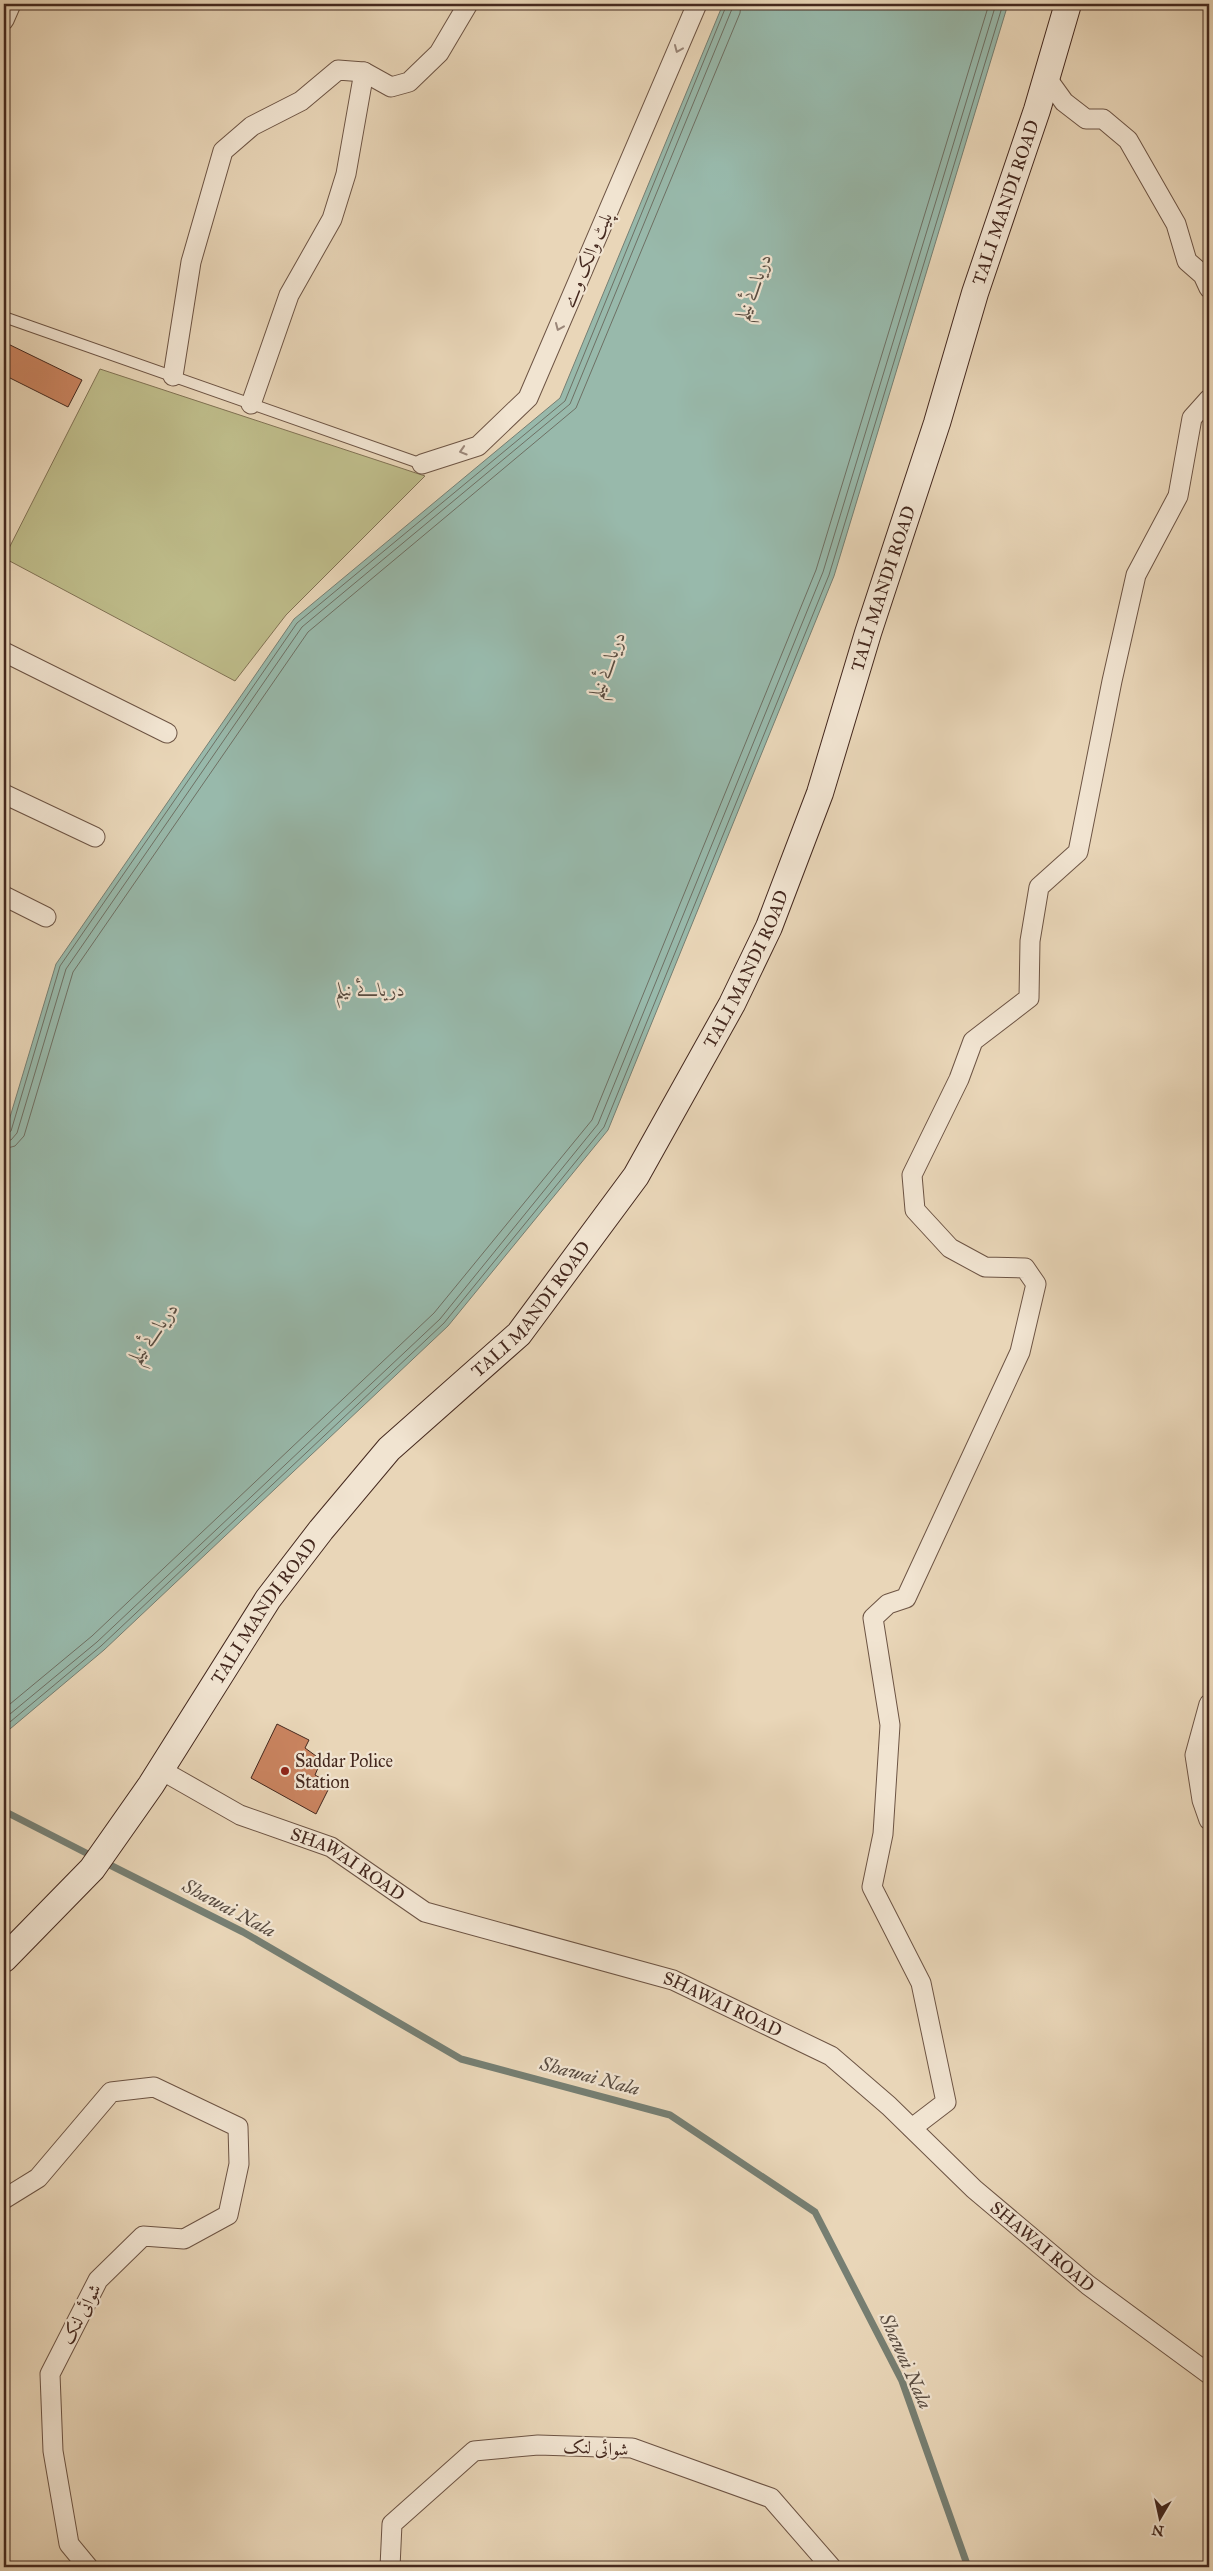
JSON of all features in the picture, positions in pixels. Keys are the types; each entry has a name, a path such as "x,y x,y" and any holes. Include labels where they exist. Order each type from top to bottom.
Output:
{"street":[{"path":"4,20 11,4"},
{"path":"173,376 191,262 223,151 252,126 301,101 338,70 364,72 391,87 410,82 439,52 468,4"},
{"name":"پلیٹ والک وے","path":"422,464 478,446 528,398 697,4"},
{"name":"TALI MANDI ROAD","path":"7,1956 92,1869 156,1777 268,1599 321,1530 389,1449 519,1334 636,1176 732,1004 769,927 820,793 868,633 937,423 975,293 1068,4"},
{"path":"251,404 289,295 332,219 346,174 364,72"},
{"path":"1046,77 1064,102 1086,119 1103,119 1128,140 1176,224 1187,261 1203,275 1209,288"},
{"path":"912,2128 946,2102 920,1983 872,1887 883,1834 890,1725 872,1618 888,1604 906,1598 1020,1352 1036,1284 1025,1268 985,1267 950,1248 916,1210 912,1175 959,1079 973,1042 1029,998 1030,941 1038,887 1078,852 1112,681 1136,574 1178,496 1192,418 1209,399"},
{"path":"4,652 168,733"},
{"path":"4,794 95,837"},
{"path":"4,896 46,917"},
{"path":"1209,1704 1195,1755 1202,1800 1209,1820"},
{"name":"SHAWAI ROAD","path":"156,1777 240,1815 331,1846 425,1912 673,1980 832,2056 912,2128 974,2189 1088,2285 1209,2374"},
{"name":"شوائی لنک","path":"4,2199 38,2178 111,2092 154,2087 238,2127 240,2164 228,2215 184,2239 143,2236 98,2280 50,2374 53,2451 69,2544 88,2567"},
{"name":"شوائی لنک","path":"390,2567 392,2524 474,2451 538,2445 632,2448 771,2498 831,2567"}],"lane":[{"path":"4,317 422,464"}],"shaded area":[{"path":"100,369 425,476 286,615 235,681 4,558"}],"water":[{"name":"دریائے نیلم","path":"723,4 1008,4 834,576 608,1130 448,1326 104,1650 4,1734 4,1137 56,964 294,619 560,398"}],"building":[{"path":"4,342 82,380 68,407 4,375"},
{"name":"Saddar Police Station","path":"277,1724 309,1740 305,1748 316,1756 312,1762 318,1768 315,1775 331,1784 316,1814 251,1778"}],"waterway":[{"name":"Shawai Nala","path":"4,1811 94,1857"},
{"name":"Shawai Nala","path":"104,1862 243,1932 461,2059 670,2115 815,2212 902,2381 968,2567"}],"place":[{"name":"Saddar Police Station","path":"285,1771"}]}
